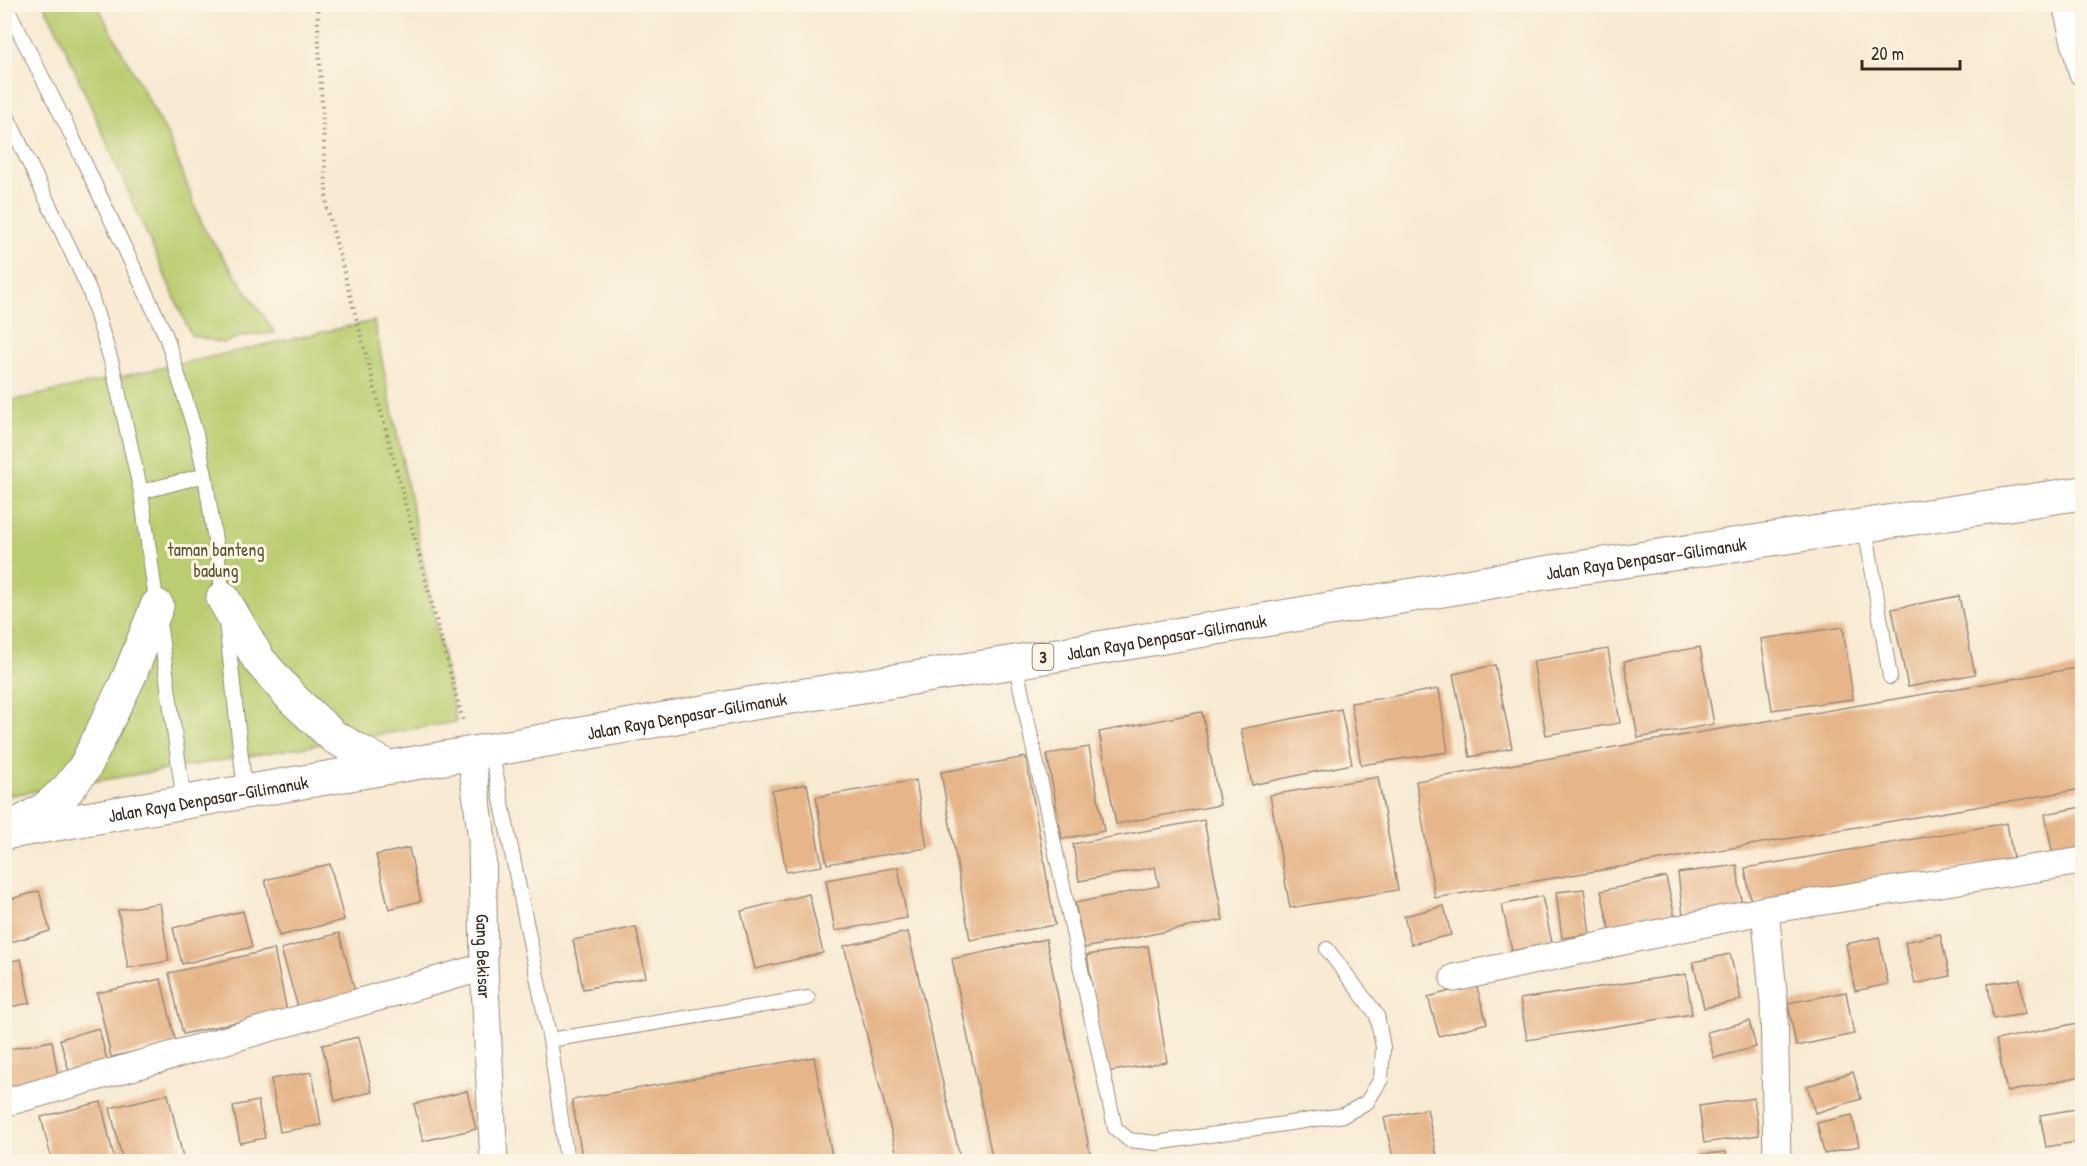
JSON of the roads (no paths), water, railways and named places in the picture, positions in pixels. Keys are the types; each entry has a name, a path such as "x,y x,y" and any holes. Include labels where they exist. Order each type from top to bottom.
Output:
{"highway":[{"name":"Jalan Raya Denpasar-Gilimanuk","path":"4,832 754,703 1015,662 1544,573 2082,493"},
{"path":"224,598 259,660 294,700 334,737 388,767"},
{"path":"4,832 45,809 67,789 85,767 129,677 157,606"}],"street":[{"path":"2066,4 2082,72"},
{"name":"Gang Bekisar","path":"481,751 484,967 494,1161"},
{"path":"1454,978 1765,910 2082,861"},
{"path":"1765,910 1774,1003 1777,1161"},
{"path":"4,1103 484,967"}],"lane":[{"path":"5,4 70,132 166,336 196,434 205,475 224,598 245,792"},
{"path":"4,110 89,289 112,364 141,492 184,802"},
{"path":"141,492 205,475"},
{"path":"1865,526 1890,676"},
{"path":"1015,662 1115,1128 1129,1140 1156,1143 1344,1115 1367,1102 1381,1079 1383,1047 1377,1016 1327,949"},
{"path":"481,751 550,1040 567,1161"},
{"path":"550,1040 808,998"}],"park label":[{"name":"taman banteng badung","path":"216,559"}]}
